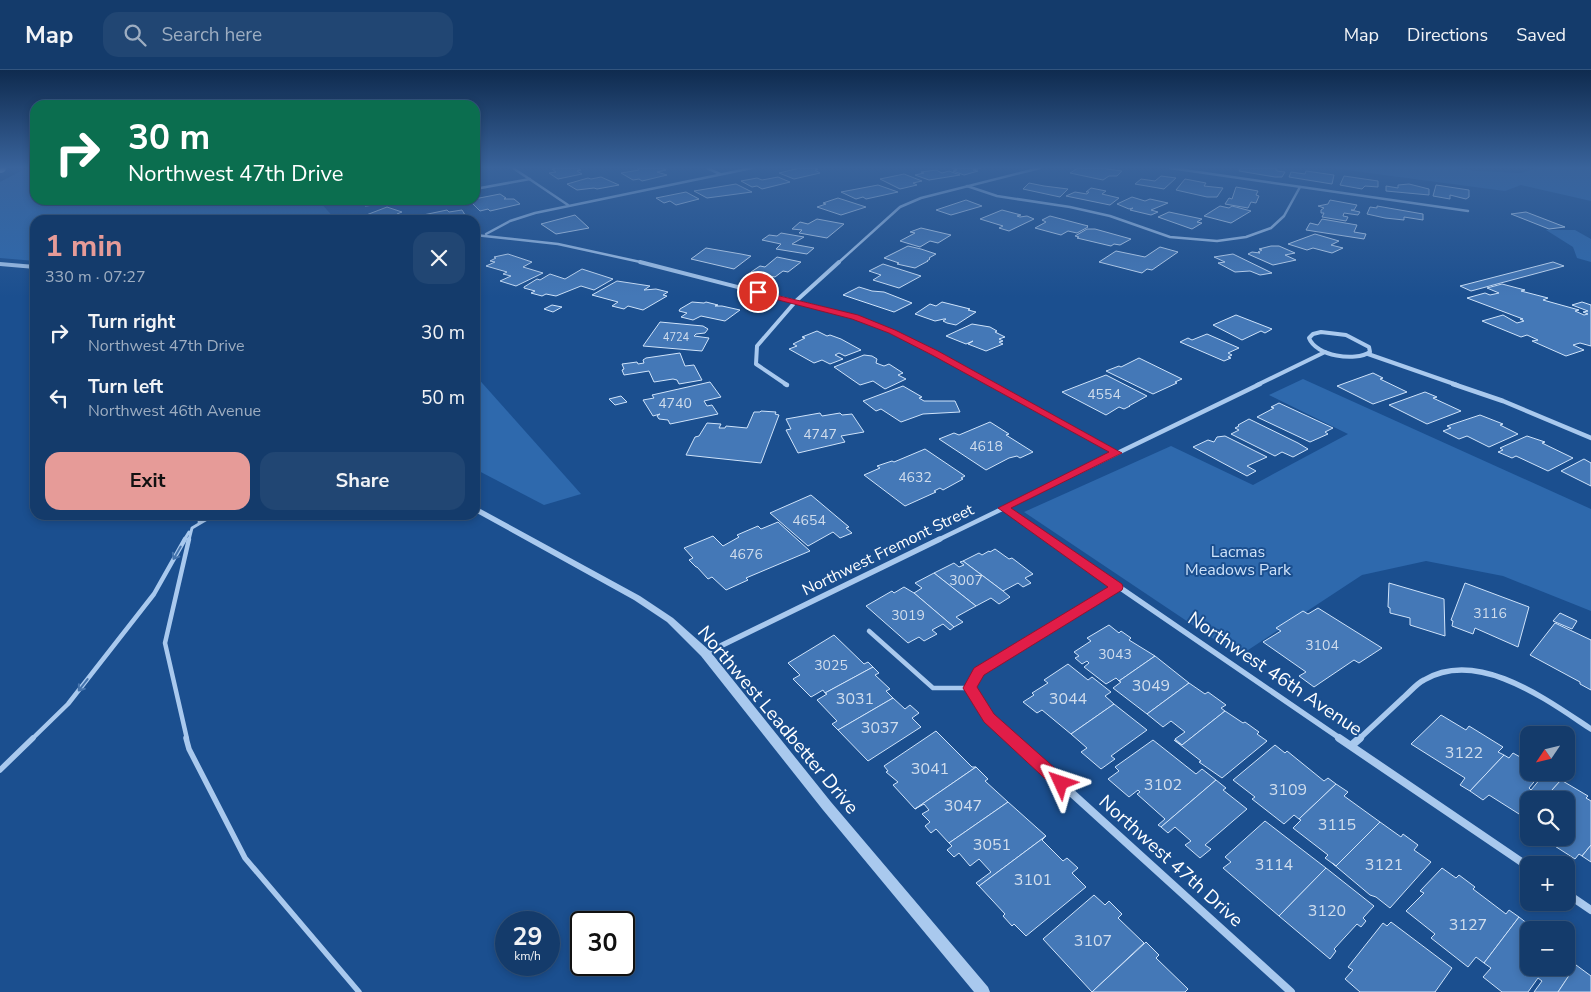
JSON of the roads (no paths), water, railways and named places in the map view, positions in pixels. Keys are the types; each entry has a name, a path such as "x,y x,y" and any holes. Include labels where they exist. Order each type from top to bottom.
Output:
{"street":[{"path":"485,235 510,220 545,211"},
{"path":"787,385 756,364 757,346 796,301 896,211"},
{"path":"1092,211 1176,238 1233,240 1257,235 1269,229 1281,219 1286,211"},
{"path":"480,235 558,244 632,260 855,317 944,357 1117,453"},
{"path":"0,264 30,267"},
{"path":"1368,354 1370,347 1362,340 1350,336 1333,332 1313,334 1309,338 1310,343 1325,352 1355,357 1368,354 1503,401 1591,438"},
{"name":"Northwest Fremont Street","path":"705,653 1325,352"},
{"name":"Northwest 46th Avenue","path":"1004,508 1520,861"},
{"name":"Northwest Leadbetter Drive","path":"480,512 637,598 670,620 705,653 827,806 983,992"},
{"path":"970,688 979,672 1117,587"},
{"path":"1352,745 1424,680 1444,672 1466,669 1494,675 1534,692 1591,729"},
{"name":"Northwest 47th Drive","path":"970,688 989,718 1291,992"},
{"path":"1575,899 1591,910"}],"lane":[{"path":"0,770 68,704 154,594 192,528 201,520"},
{"path":"206,520 192,528 166,643 189,749 245,858 359,992"},
{"path":"869,631 933,688 970,688"}],"park label":[{"name":"Lacmas Meadows Park","path":"1238,561"}]}
